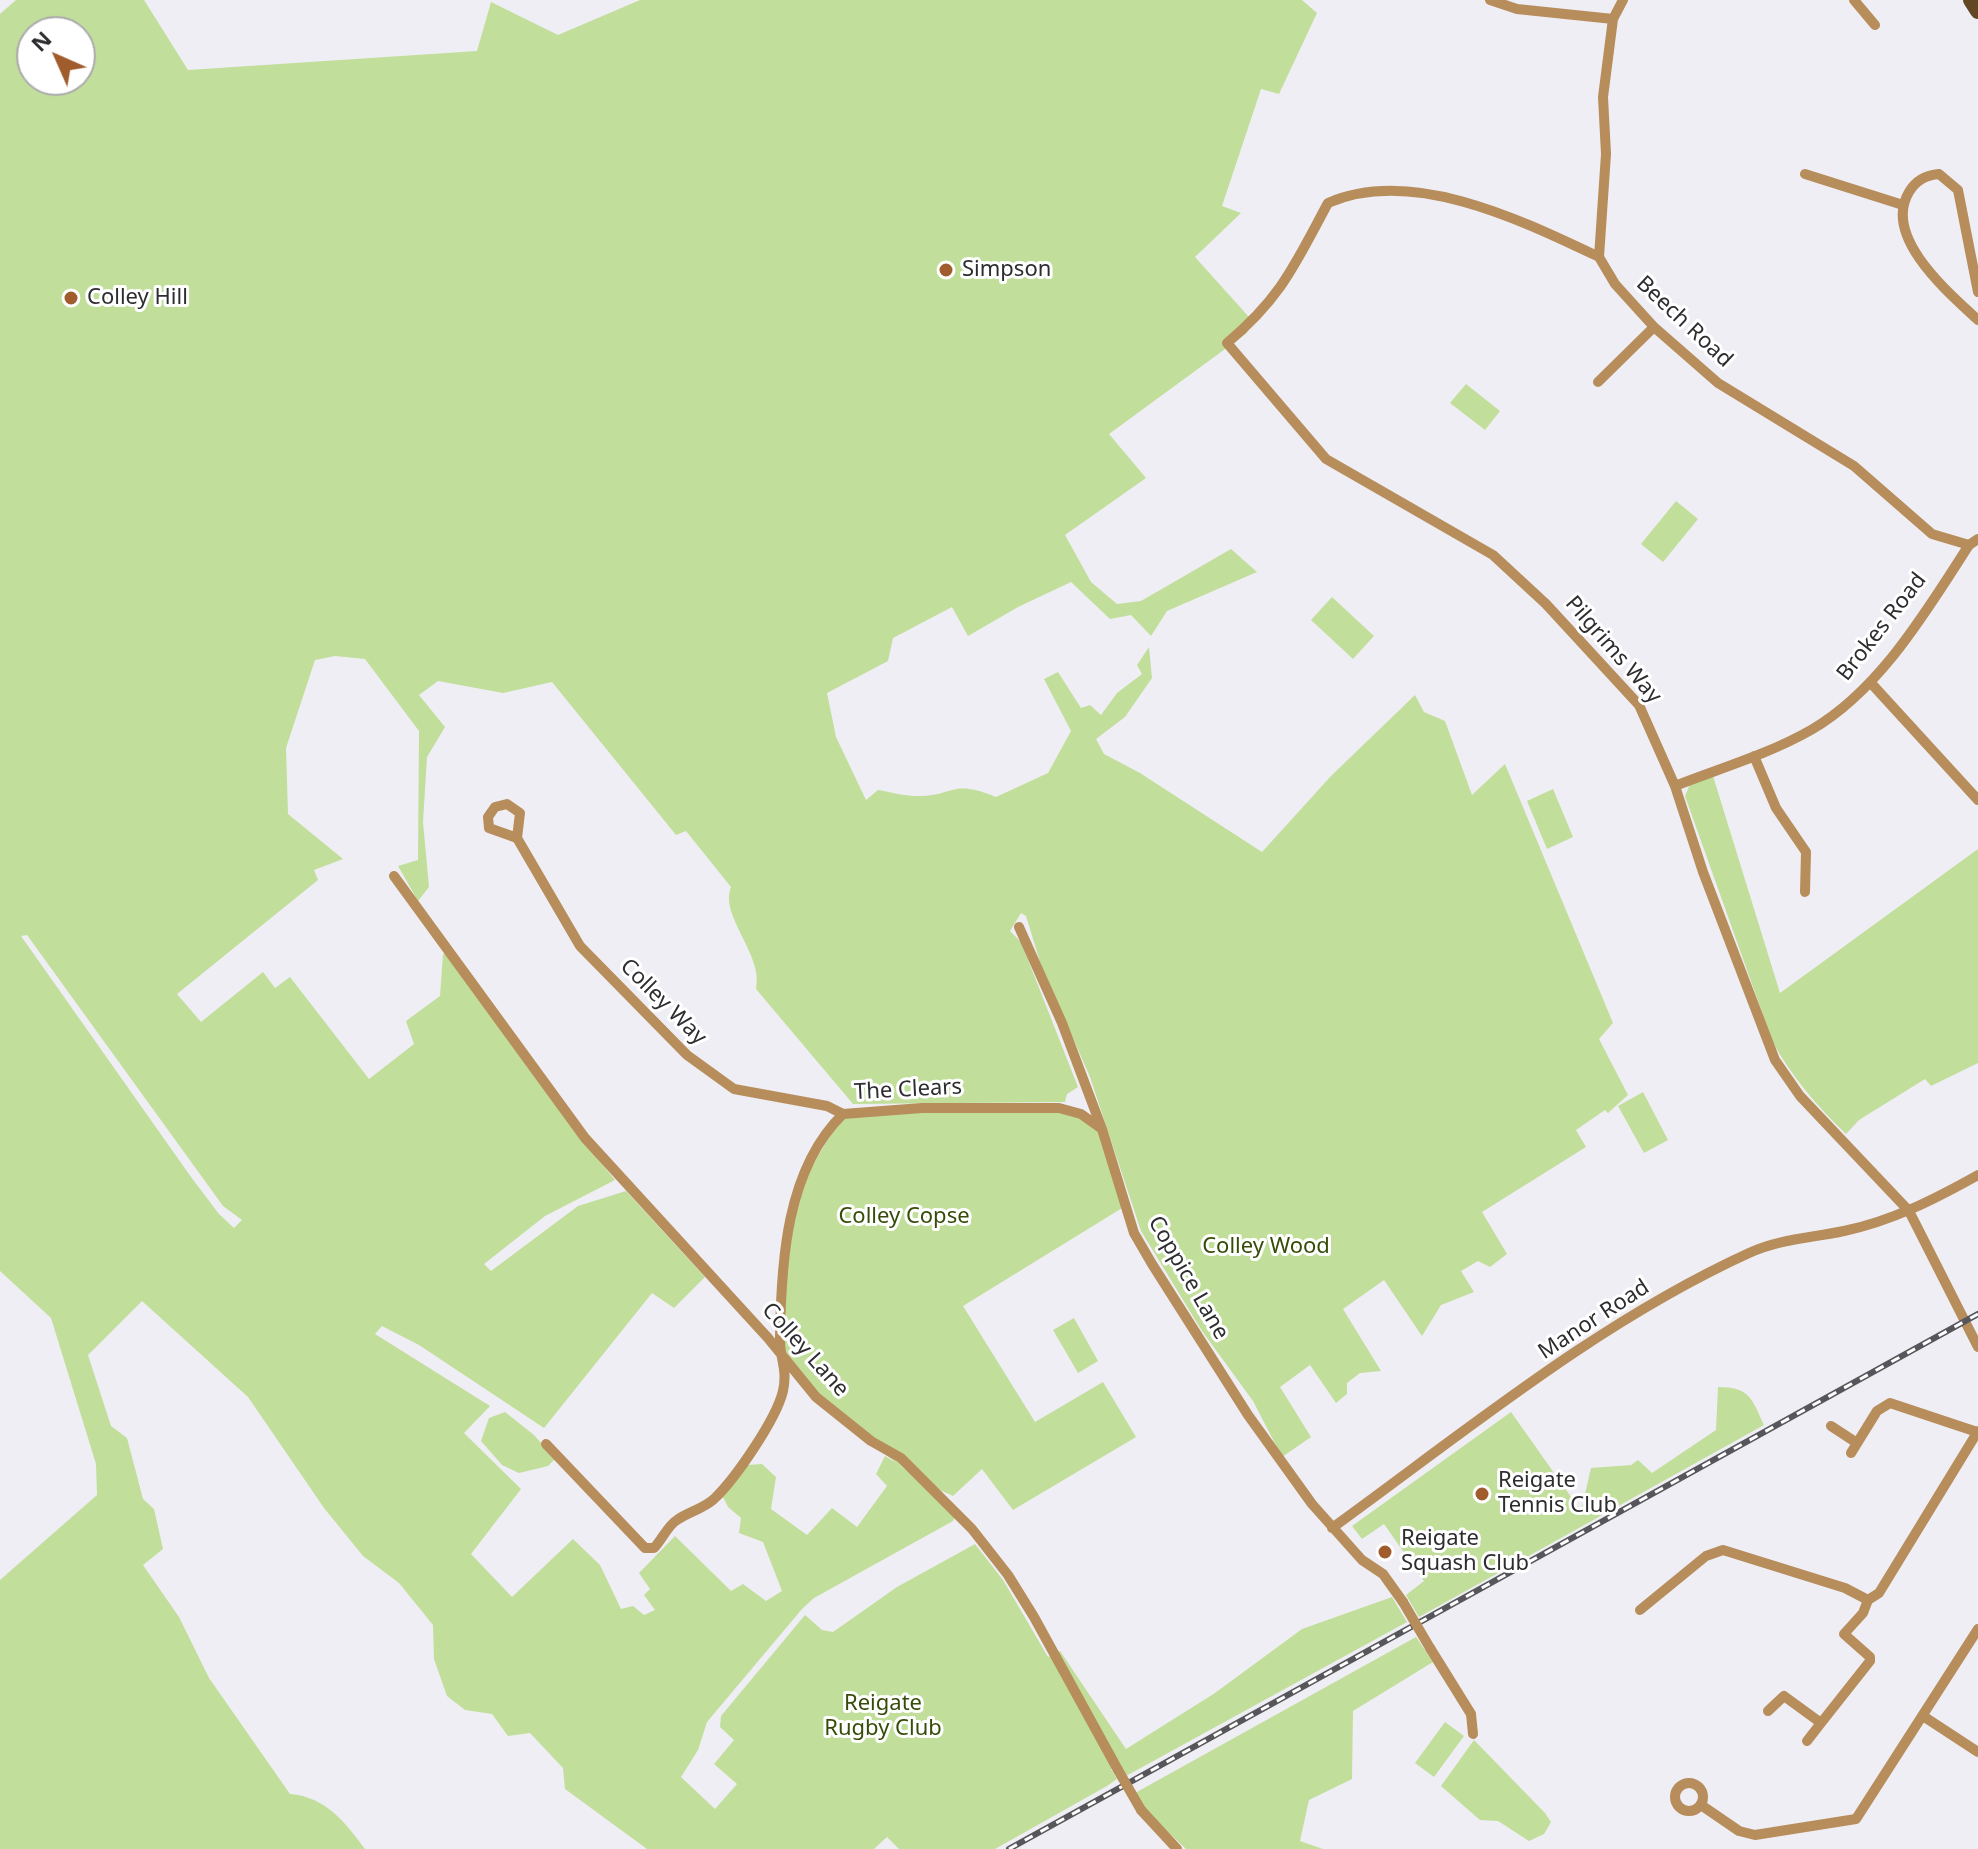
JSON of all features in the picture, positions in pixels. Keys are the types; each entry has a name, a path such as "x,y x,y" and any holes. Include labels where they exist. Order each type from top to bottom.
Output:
{"main road":[{"path":"1971,0 1978,11"}],"street":[{"path":"1490,0 1517,9 1613,19"},
{"path":"1599,257 1606,154 1603,97 1613,19 1623,0"},
{"path":"1854,0 1875,25"},
{"path":"1805,174 1903,205"},
{"path":"1978,292 1963,204 1951,181 1939,174 1923,177 1908,193 1903,205 1907,234 1921,262 1978,320"},
{"name":"Pilgrims Way","path":"1599,257 1490,210 1389,188 1355,193 1328,203 1280,290 1261,314 1227,343 1326,459 1493,555 1546,604 1639,705 1675,786 1703,872 1775,1060 1800,1096 1909,1211 1978,1347"},
{"name":"Beech Road","path":"1599,257 1615,284 1654,327 1718,383 1854,466 1932,534 1973,542"},
{"path":"1598,382 1654,327"},
{"name":"Brokes Road","path":"1675,786 1754,756 1812,729 1870,682 1973,542"},
{"path":"1870,682 1978,800"},
{"path":"1754,756 1776,808 1806,852 1805,892"},
{"name":"Colley Way","path":"517,838 580,946 698,1064 734,1089 827,1106 843,1114"},
{"name":"Colley Lane","path":"394,876 585,1138 768,1338 786,1363 842,1419 901,1458 972,1529 1008,1575 1034,1617 1141,1810 1177,1849"},
{"name":"Coppice Lane","path":"1019,927 1062,1023 1102,1129 1134,1233 1153,1267 1248,1415 1332,1528 1362,1560 1383,1574 1403,1602 1471,1714 1473,1734"},
{"name":"The Clears","path":"546,1444 645,1548 654,1548 674,1521 713,1500 774,1413 783,1393 786,1363 779,1341 790,1221 809,1163 829,1127 843,1114 922,1108 1059,1108 1081,1114 1102,1129"},
{"name":"Manor Road","path":"1332,1528 1608,1332 1700,1278 1768,1245 1842,1232 1909,1211 1978,1175"},
{"path":"1807,1741 1870,1661 1870,1657 1844,1634 1863,1613 1868,1600 1879,1593 1978,1432 1890,1403 1877,1411 1851,1453"},
{"path":"1831,1426 1857,1443"},
{"path":"1640,1610 1706,1556 1723,1550 1845,1588 1868,1600"},
{"path":"1701,1805 1739,1831 1764,1835 1848,1821 1859,1816 1978,1629"},
{"path":"1768,1711 1784,1696 1821,1723"},
{"path":"1923,1716 1978,1752"}],"green space":[{"path":"16,0 144,0 188,70 477,51 491,2 558,35 640,0 1302,0 1317,13 1279,94 1261,89 1222,206 1241,213 1195,257 1249,317 1247,333 1109,434 1146,478 1065,535 1091,582 1117,604 1141,601 1231,549 1257,572 1167,611 1151,636 1131,615 1110,619 1071,582 1018,607 968,636 952,607 893,638 888,661 827,693 836,737 866,800 878,790 928,796 969,789 996,797 1048,773 1071,731 1044,679 1058,672 1081,708 1090,705 1101,715 1117,693 1142,674 1137,665 1149,647 1152,678 1125,717 1096,739 1104,754 1140,773 1262,852 1331,776 1415,695 1424,712 1445,721 1472,795 1505,764 1613,1023 1599,1039 1628,1095 1608,1113 1605,1110 1576,1130 1586,1147 1482,1212 1507,1254 1490,1267 1478,1261 1461,1271 1474,1292 1441,1305 1422,1336 1384,1280 1343,1309 1381,1371 1360,1373 1347,1383 1347,1394 1336,1403 1310,1365 1280,1387 1311,1437 1282,1457 1253,1401 1202,1331 1141,1231 1090,1077 1041,965 1026,916 1021,913 1010,931 1021,942 1078,1087 1067,1094 1065,1102 853,1104 756,989 754,963 731,910 731,887 686,831 676,835 552,682 503,693 438,681 419,695 445,727 427,757 423,822 429,887 418,901 398,866 418,860 419,731 365,659 335,656 315,660 286,748 288,814 343,859 314,870 318,880 177,994 201,1022 263,972 275,988 290,977 369,1079 414,1044 406,1021 440,996 443,954 448,952 566,1120 615,1180 545,1216 484,1264 491,1271 578,1206 626,1191 705,1277 674,1308 652,1293 544,1428 419,1345 382,1326 375,1334 490,1406 464,1433 521,1489 471,1554 512,1597 573,1539 600,1565 621,1609 633,1606 644,1615 655,1610 644,1595 650,1589 639,1573 675,1536 731,1591 743,1584 766,1601 782,1591 763,1542 739,1533 741,1518 728,1507 722,1495 747,1465 762,1464 776,1477 771,1509 807,1535 832,1508 857,1527 887,1486 876,1474 885,1456 906,1469 955,1516 953,1521 814,1598 707,1722 698,1750 681,1777 715,1809 737,1784 714,1764 734,1740 720,1727 721,1716 805,1615 822,1630 833,1632 897,1587 975,1544 1003,1580 1048,1657 1060,1651 1126,1749 1215,1693 1302,1629 1392,1597 1407,1622 1126,1776 1119,1764 1111,1769 1117,1779 1107,1786 995,1849 899,1849 887,1837 874,1849 647,1849 565,1789 563,1768 530,1733 508,1736 492,1714 465,1710 447,1696 434,1659 433,1625 399,1583 363,1556 324,1508 248,1397 142,1301 88,1355 111,1426 127,1438 143,1499 154,1509 163,1549 143,1565 179,1617 209,1678 290,1794 314,1800 334,1812 365,1849 0,1849 0,1580 97,1495 96,1464 51,1318 0,1271 0,14","holes":["27,935 223,1206 242,1220 234,1228 219,1214 191,1177 21,936"]},
{"path":"1466,384 1500,411 1485,430 1450,403"},
{"path":"1676,501 1698,519 1663,562 1641,544"},
{"path":"1332,597 1374,636 1353,659 1311,620"},
{"path":"1713,776 1780,993 1978,849 1978,1063 1931,1086 1925,1079 1859,1120 1846,1134 1825,1113 1797,1080 1773,1043 1685,796 1690,784"},
{"path":"1553,789 1573,837 1547,849 1527,801"},
{"path":"1643,1092 1668,1140 1644,1153 1618,1106"},
{"name":"Colley Copse","path":"1059,1108 1102,1129 1127,1205 963,1306 1035,1422 1103,1382 1136,1437 1013,1510 982,1469 953,1496 907,1470 865,1437 786,1363 782,1311 798,1190 843,1114"},
{"path":"1074,1318 1098,1361 1078,1373 1053,1330"},
{"name":"Reigate Tennis Club","path":"1718,1387 1737,1389 1748,1396 1764,1425 1419,1617 1406,1595 1424,1581 1384,1524 1362,1539 1352,1526 1511,1412 1581,1511 1591,1468 1631,1465 1638,1460 1652,1473 1716,1430"},
{"path":"505,1412 534,1435 555,1459 548,1466 519,1473 502,1465 481,1441 489,1418"},
{"path":"1416,1637 1433,1662 1353,1711 1352,1779 1309,1800 1300,1841 1323,1849 1186,1849 1143,1808 1135,1793"},
{"path":"1445,1722 1464,1736 1434,1777 1415,1763"},
{"path":"1474,1740 1545,1813 1551,1822 1544,1834 1529,1841 1498,1821 1480,1820 1441,1786"}],"railway":[{"path":"1009,1849 1978,1314"}],"place":[{"name":"Simpson","path":"946,270"},
{"name":"Colley Hill","path":"71,298"},
{"name":"Reigate Tennis Club","path":"1482,1494"},
{"name":"Reigate Squash Club","path":"1385,1552"}],"park label":[{"name":"Colley Wood","path":"1266,1247"},
{"name":"Reigate Rugby Club","path":"883,1716"}]}
